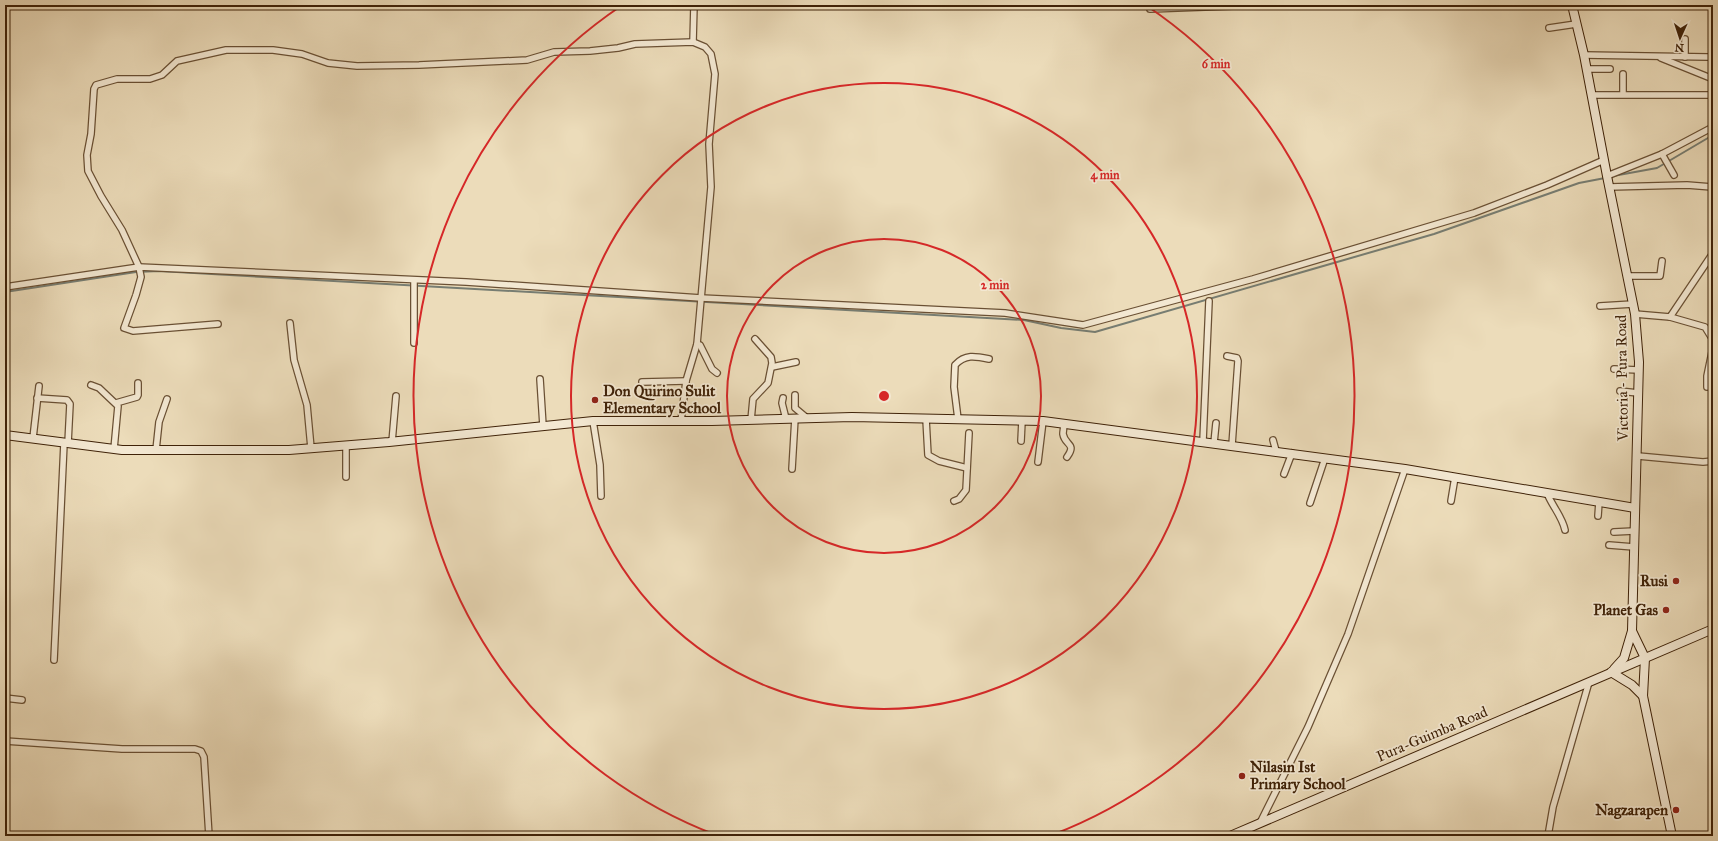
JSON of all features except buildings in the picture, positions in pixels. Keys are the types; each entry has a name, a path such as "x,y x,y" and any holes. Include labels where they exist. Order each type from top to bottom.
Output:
{"street":[{"path":"693,42 694,5"},
{"path":"1150,9 1260,5"},
{"name":"Victoria - Pura Road","path":"1572,5 1587,69 1635,314 1639,370 1638,456 1634,530 1632,631 1645,658"},
{"path":"1549,28 1576,24"},
{"path":"1685,39 1685,57"},
{"path":"218,324 156,330 126,330 124,328 141,277 139,267 122,230 101,196 88,171 87,155 91,134 94,89 96,85 116,79 150,79 162,76 177,61 226,50 273,50 302,54 328,63 357,66 419,65 527,60 554,52 590,51 618,48 635,44 693,42 705,47 711,54 714,74 708,144 711,187 697,344 686,381 681,421"},
{"path":"1584,55 1708,58"},
{"path":"1657,56 1713,79"},
{"path":"1587,69 1610,69"},
{"path":"1623,74 1623,94"},
{"path":"1592,95 1713,95"},
{"path":"1607,176 1662,154 1713,127"},
{"path":"1662,154 1674,175"},
{"path":"5,287 139,267 414,280 701,298 1005,313 1083,325 1268,275 1474,213 1547,185 1604,160"},
{"path":"1609,187 1686,185 1712,187"},
{"path":"1670,317 1713,252"},
{"path":"1627,276 1660,276 1662,261"},
{"path":"414,280 414,343"},
{"path":"1203,441 1209,301"},
{"path":"1600,306 1633,304"},
{"path":"1635,314 1670,317 1705,327 1713,326"},
{"path":"290,323 294,360 307,405 311,448"},
{"path":"1705,327 1713,340"},
{"path":"752,420 753,399 768,383 772,367 771,357 755,339"},
{"path":"697,344 700,345 712,369 717,373"},
{"path":"1707,387 1707,376 1713,346"},
{"path":"958,419 954,387 955,365 966,356 971,355 989,359"},
{"path":"1227,356 1237,358 1238,361 1232,445"},
{"path":"772,367 796,362"},
{"path":"1614,369 1639,370"},
{"path":"540,379 543,426"},
{"path":"642,382 686,381"},
{"path":"116,403 137,397 138,383"},
{"path":"91,385 99,388 116,403 119,411 114,449"},
{"path":"33,438 37,398 40,386"},
{"path":"1620,391 1638,393"},
{"path":"392,442 396,396"},
{"path":"795,396 795,408 807,418"},
{"path":"37,398 67,400 70,404 66,443 54,660"},
{"path":"783,398 782,403 786,419"},
{"path":"156,450 159,422 166,399"},
{"path":"5,435 114,449 289,450 392,442 593,421 752,420 852,417 1043,421 1203,441 1405,469 1635,508"},
{"path":"792,469 795,418"},
{"path":"926,419 928,454 939,461 967,468"},
{"path":"593,421 600,465 601,496"},
{"path":"1021,441 1022,421"},
{"path":"1038,462 1043,421"},
{"path":"1214,443 1216,423"},
{"path":"1064,424 1063,434 1072,447 1072,450 1068,456"},
{"path":"954,501 963,495 966,490 969,433"},
{"path":"1273,440 1276,451"},
{"path":"346,445 346,477"},
{"path":"1284,474 1292,453"},
{"path":"1638,456 1713,462"},
{"path":"1310,503 1325,458"},
{"path":"1260,823 1308,727 1348,634 1405,469"},
{"path":"1451,501 1455,477"},
{"path":"1547,493 1551,504 1563,523 1565,530"},
{"path":"1598,516 1599,502"},
{"path":"1614,532 1634,530"},
{"path":"1609,545 1634,547"},
{"name":"Pura-Guimba Road","path":"1230,836 1589,681 1713,630"},
{"path":"1632,631 1624,658 1620,665 1611,672 1632,685 1643,696"},
{"path":"1645,658 1643,696 1672,836"},
{"path":"1548,836 1553,807 1589,681"},
{"path":"5,698 22,700"},
{"path":"5,741 122,750 196,749 202,751 204,757 209,836"}],"waterway":[{"path":"1613,176 1657,168 1713,135"},
{"path":"5,292 136,272 159,271 1024,320 1061,328 1095,332 1434,234 1579,183 1605,178"}],"place":[{"name":"Don Quirino Sulit Elementary School","path":"595,400"},
{"name":"Rusi","path":"1676,581"},
{"name":"Planet Gas","path":"1666,610"},
{"name":"Nilasin Ist Primary School","path":"1242,776"},
{"name":"Nagzarapen","path":"1676,810"}]}
